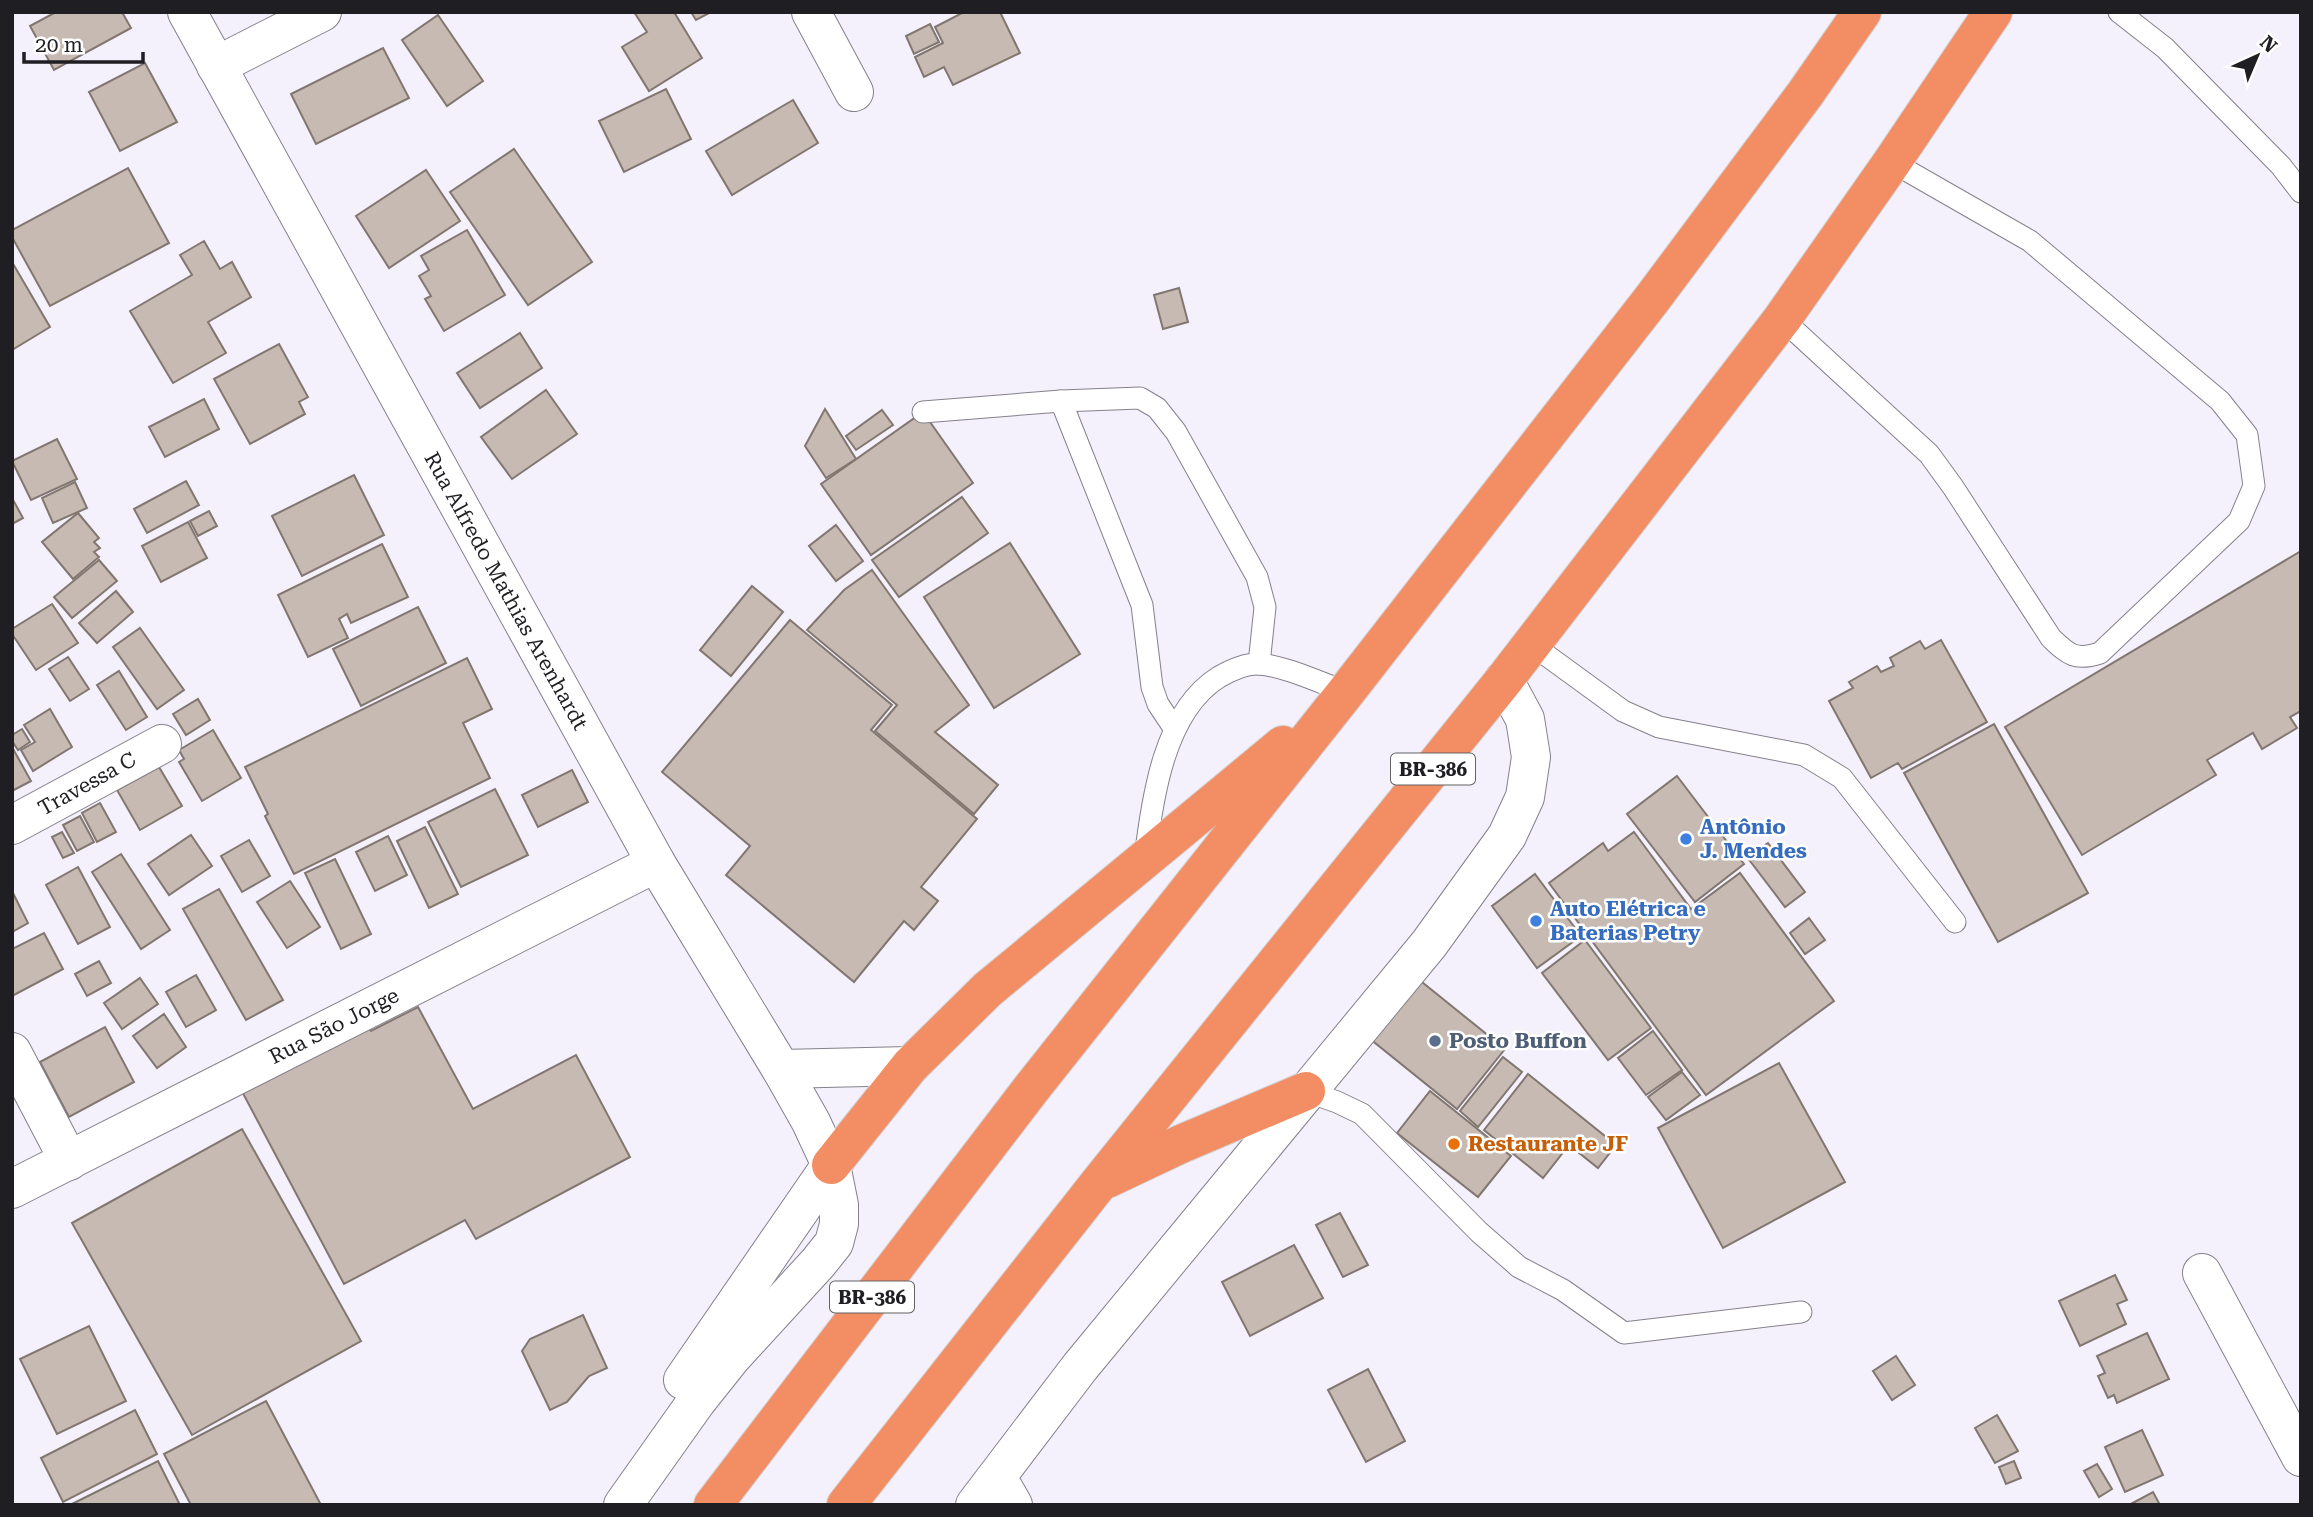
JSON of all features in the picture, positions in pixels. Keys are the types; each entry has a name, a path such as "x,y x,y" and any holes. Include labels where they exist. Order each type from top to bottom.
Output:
{"highway":[{"name":"BR-386","path":"713,1505 1031,1089 1346,692 1652,299 1805,94 1862,12"},
{"name":"BR-386","path":"846,1505 1099,1183 1504,680 1782,318 1993,12"},
{"path":"831,1166 910,1066 987,990 1346,692"},
{"path":"1099,1183 1181,1144 1306,1091"}],"street":[{"name":"Rua Alfredo Mathias Arenhardt","path":"187,12 656,863 781,1069 811,1122 831,1166 839,1205 839,1224 834,1243 731,1357 622,1505"},
{"path":"216,66 322,12"},
{"path":"811,12 853,92"},
{"path":"995,1496 1080,1367 1429,944 1507,836 1525,797 1531,757 1525,719 1504,680"},
{"name":"Travessa C","path":"12,825 162,744"},
{"name":"Rua São Jorge","path":"12,1189 656,863"},
{"path":"12,1052 69,1161"},
{"path":"781,1069 910,1066"},
{"path":"596,1505 831,1166"},
{"path":"2202,1273 2301,1457"}],"lane":[{"path":"2119,12 2165,48 2281,166 2301,191"},
{"path":"1782,318 1929,454 2051,638 2068,654 2084,658 2100,653 2239,521 2254,486 2247,435 2220,401 2029,241 1892,162"},
{"path":"923,412 1140,398 1157,408 1176,432 1257,577 1265,607 1259,664"},
{"path":"1061,401 1142,605 1152,687 1158,704 1174,728"},
{"path":"1531,644 1623,711 1659,727 1804,755 1842,778 1955,922"},
{"path":"1144,861 1151,806 1174,728 1184,711 1206,685 1233,669 1259,664 1297,673 1346,692"},
{"path":"1306,1091 1338,1102 1362,1115 1519,1267 1563,1290 1624,1332 1801,1312"}],"building":[{"path":"56,12 122,12 131,28 54,70 30,26"},
{"path":"634,12 674,12 702,58 649,91 622,47 647,32"},
{"path":"691,12 711,12 696,20"},
{"path":"964,12 1000,12 1020,53 953,85 944,67 924,77 915,57 943,43 935,27"},
{"path":"438,15 483,81 447,106 402,40"},
{"path":"930,24 939,42 914,54 906,36"},
{"path":"383,48 409,98 316,144 291,94"},
{"path":"145,63 177,122 120,151 89,92"},
{"path":"666,89 691,139 624,172 599,121"},
{"path":"793,100 818,143 732,195 706,151"},
{"path":"514,149 592,262 528,305 450,192"},
{"path":"128,168 169,243 50,306 12,237 12,230"},
{"path":"426,170 460,221 389,268 356,216"},
{"path":"467,230 505,295 444,331 425,299 431,296 419,276 429,270 421,256"},
{"path":"204,241 220,269 232,262 251,297 208,322 226,353 173,383 130,311 192,275 180,255"},
{"path":"12,262 50,327 12,350"},
{"path":"1179,288 1188,322 1163,329 1154,295"},
{"path":"520,333 542,368 480,408 457,373"},
{"path":"279,344 308,397 299,402 305,414 250,444 214,379"},
{"path":"546,390 577,434 512,479 481,437"},
{"path":"204,399 219,429 165,457 149,427"},
{"path":"825,409 856,459 826,478 805,446"},
{"path":"882,410 893,425 856,450 846,436"},
{"path":"923,412 973,483 871,555 821,484"},
{"path":"57,439 77,479 31,500 12,461"},
{"path":"354,475 384,535 302,576 272,516"},
{"path":"186,481 199,505 147,533 134,509"},
{"path":"75,482 87,508 53,523 42,498"},
{"path":"962,497 988,533 899,597 872,560"},
{"path":"12,498 23,518 12,524"},
{"path":"209,511 217,526 198,536 190,521"},
{"path":"78,513 99,538 94,542 100,548 94,552 99,557 73,579 42,542"},
{"path":"188,522 207,558 161,582 142,546"},
{"path":"836,525 863,561 836,581 809,546"},
{"path":"1010,543 1080,654 994,708 924,597"},
{"path":"382,544 408,597 351,623 347,614 339,619 348,638 308,657 278,595"},
{"path":"2301,551 2301,711 2290,717 2297,728 2262,749 2253,733 2207,760 2216,775 2082,855 2005,727"},
{"path":"99,560 117,581 72,618 54,597"},
{"path":"872,570 969,705 935,732 998,785 974,814 875,731 897,705 807,630 844,590"},
{"path":"752,586 783,612 731,676 700,650"},
{"path":"116,591 133,612 97,643 79,623"},
{"path":"52,604 78,643 36,670 12,634 12,629"},
{"path":"418,607 446,663 361,706 333,649"},
{"path":"790,620 892,705 871,730 977,819 921,887 938,901 914,930 904,921 854,982 726,875 750,846 662,772"},
{"path":"140,628 184,690 157,709 113,647"},
{"path":"1941,640 1987,722 1902,769 1898,763 1871,778 1829,701 1853,688 1849,682 1877,666 1881,672 1894,666 1890,658 1920,641 1925,649"},
{"path":"68,657 89,689 70,701 49,669"},
{"path":"467,658 492,709 463,723 490,778 294,874 265,816 268,814 245,767"},
{"path":"119,671 147,717 126,730 97,685"},
{"path":"198,699 210,720 186,735 173,714"},
{"path":"50,709 72,747 33,771 21,750 35,742 24,725"},
{"path":"1994,724 2088,893 1998,942 1904,773"},
{"path":"22,729 30,742 18,750 12,741 12,735"},
{"path":"213,730 241,778 202,801 179,762 184,759 179,750"},
{"path":"12,747 31,781 12,791"},
{"path":"159,767 182,806 140,830 117,790"},
{"path":"572,770 588,802 538,827 522,795"},
{"name":"Antônio J. Mendes","path":"1677,776 1744,864 1695,902 1627,814"},
{"path":"495,789 528,855 461,887 428,822"},
{"path":"100,803 116,832 97,842 82,813"},
{"path":"80,816 94,842 77,851 63,825"},
{"path":"425,827 458,894 429,908 397,841"},
{"path":"62,832 74,853 63,858 52,837"},
{"path":"1634,832 1691,909 1740,873 1834,1001 1706,1095 1549,883 1603,843 1608,851"},
{"path":"191,835 212,866 169,895 148,864"},
{"path":"388,836 407,875 375,891 356,852"},
{"path":"249,840 270,876 242,892 221,856"},
{"path":"1768,843 1805,892 1785,907 1747,857"},
{"path":"121,854 170,930 141,949 92,872"},
{"path":"335,859 371,934 341,949 305,873"},
{"path":"78,867 110,927 78,944 46,885"},
{"name":"Auto Elétrica e Baterias Petry","path":"1535,874 1581,936 1537,968 1492,906"},
{"path":"290,881 320,927 287,948 257,902"},
{"path":"219,889 283,1000 246,1020 183,909"},
{"path":"12,893 28,923 12,932"},
{"path":"1809,918 1825,940 1805,954 1790,933"},
{"path":"44,933 63,969 12,996 12,949"},
{"path":"1585,940 1651,1028 1608,1060 1542,973"},
{"path":"99,961 111,983 87,996 75,974"},
{"name":"Posto Buffon","path":"1412,974 1505,1049 1457,1109 1364,1034"},
{"path":"196,975 216,1010 186,1027 166,992"},
{"path":"140,978 158,1004 122,1029 104,1003"},
{"path":"418,1007 473,1109 576,1055 630,1157 476,1239 465,1220 344,1284 238,1084 363,1017 371,1031"},
{"path":"164,1014 186,1047 157,1068 133,1036"},
{"path":"105,1027 134,1082 69,1117 40,1062"},
{"path":"1653,1031 1682,1070 1646,1095 1618,1058"},
{"path":"1503,1057 1522,1072 1478,1127 1460,1111"},
{"path":"1779,1063 1845,1182 1723,1248 1658,1128"},
{"path":"1682,1072 1700,1095 1666,1120 1648,1097"},
{"path":"1528,1074 1616,1145 1598,1168 1569,1145 1543,1178 1484,1130"},
{"name":"Restaurante JF","path":"1430,1091 1511,1156 1478,1197 1397,1133"},
{"path":"242,1129 361,1341 192,1435 72,1223"},
{"path":"1340,1213 1368,1265 1343,1277 1316,1225"},
{"path":"1294,1245 1323,1298 1250,1336 1222,1282"},
{"path":"2115,1275 2127,1300 2117,1304 2126,1324 2080,1346 2059,1301"},
{"path":"583,1315 607,1368 589,1376 567,1402 550,1410 522,1351 530,1339"},
{"path":"89,1326 126,1401 57,1434 20,1359"},
{"path":"2147,1333 2169,1379 2117,1403 2114,1395 2108,1398 2098,1376 2105,1373 2097,1356"},
{"path":"1896,1356 1915,1385 1892,1400 1873,1371"},
{"path":"1368,1369 1405,1441 1366,1462 1328,1390"},
{"path":"266,1401 321,1505 191,1505 164,1454"},
{"path":"135,1410 157,1454 63,1502 41,1458"},
{"path":"1997,1415 2018,1451 1995,1463 1975,1428"},
{"path":"2142,1430 2163,1475 2125,1492 2105,1447"},
{"path":"158,1461 180,1505 70,1505"},
{"path":"2014,1461 2021,1478 2006,1484 1999,1467"},
{"path":"2097,1464 2112,1489 2099,1497 2084,1471"},
{"path":"2153,1492 2160,1505 2129,1505"}],"place":[{"name":"Antônio J. Mendes","path":"1686,839"},
{"name":"Auto Elétrica e Baterias Petry","path":"1536,921"},
{"name":"Posto Buffon","path":"1435,1041"},
{"name":"Restaurante JF","path":"1454,1144"}]}
